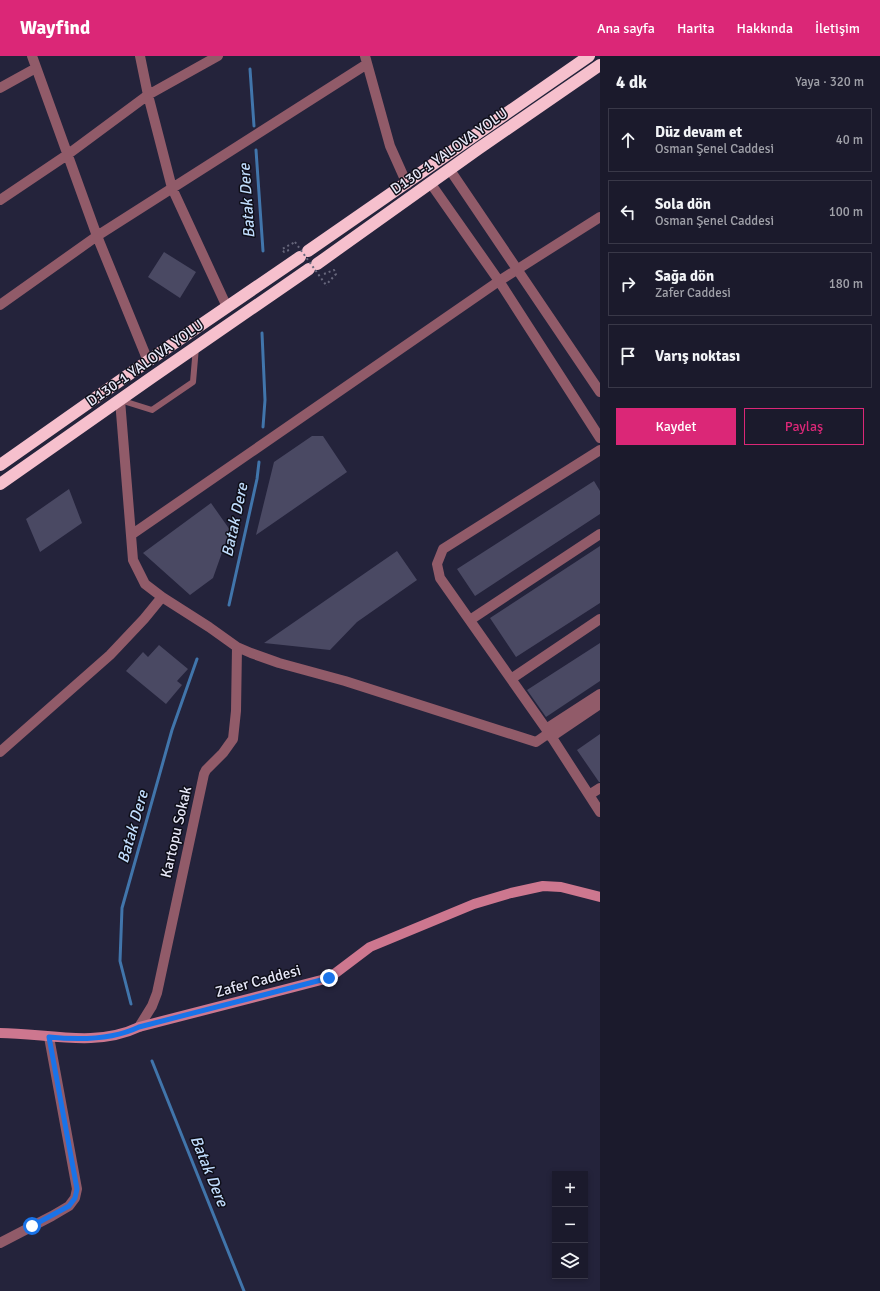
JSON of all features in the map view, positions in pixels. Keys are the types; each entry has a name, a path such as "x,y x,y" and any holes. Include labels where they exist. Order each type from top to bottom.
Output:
{"highway":[{"path":"0,465 227,307 299,253 407,184 589,56"},
{"name":"D130-1 YALOVA YOLU","path":"0,484 196,347 317,269 450,170 600,65"}],"street":[{"path":"32,56 97,236 148,361"},
{"path":"140,56 148,95 172,188 227,307"},
{"path":"0,200 67,155 148,95 218,56"},
{"path":"0,305 97,236 366,60 390,146 407,184"},
{"path":"0,88 36,68"},
{"path":"450,170 600,392"},
{"path":"431,184 498,281 600,438"},
{"path":"131,535 517,268 600,217"},
{"path":"120,400 133,560 145,584 237,647 271,660 345,681 536,742 600,694"},
{"path":"600,450 443,549 438,564 440,578 549,733 600,812"},
{"path":"470,620 600,534"},
{"path":"0,752 110,655 144,619 162,597"},
{"path":"511,679 600,619"},
{"name":"Kartopu Sokak","path":"139,1027 152,1006 157,993 204,774 206,770 223,753 233,738 236,711 237,647"},
{"path":"549,733 600,704"},
{"path":"589,795 600,788"},
{"name":"Zafer Caddesi","path":"0,1033 74,1039 111,1036 132,1031 139,1027 329,978 370,947 474,904 511,892 543,886 561,887 600,897"},
{"path":"0,1243 69,1206 75,1198 77,1189 49,1037"}],"lane":[{"path":"120,400 152,410 193,382 196,347"}],"path":[{"path":"299,253 284,252 282,249 295,242 326,285 336,274 334,270 317,269"}],"building":[{"path":"164,252 196,272 180,298 148,277"},
{"path":"312,436 323,436 347,472 256,535 274,462"},
{"path":"594,481 600,491 600,514 475,596 457,569"},
{"path":"69,489 82,523 40,552 26,519"},
{"path":"211,503 230,530 213,578 190,595 143,553"},
{"path":"600,546 600,603 516,657 490,618"},
{"path":"397,551 417,580 357,622 330,650 264,643"},
{"path":"600,643 600,681 546,717 527,690"},
{"path":"159,645 188,669 177,681 182,685 166,704 126,671 143,652 148,657"},
{"path":"600,734 600,782 599,782 577,750"}],"waterway":[{"name":"Batak Dere","path":"250,69 254,126"},
{"name":"Batak Dere","path":"256,150 263,251"},
{"name":"Batak Dere","path":"262,333 265,400 263,427"},
{"name":"Batak Dere","path":"229,605 257,479 259,462"},
{"name":"Batak Dere","path":"131,1004 120,961 122,908 172,730 197,659"},
{"name":"Batak Dere","path":"152,1061 244,1291"}],"route":[{"path":"32,1226 69,1206 75,1198 77,1189 49,1037 74,1039 122,1034 139,1027 329,978"}]}
